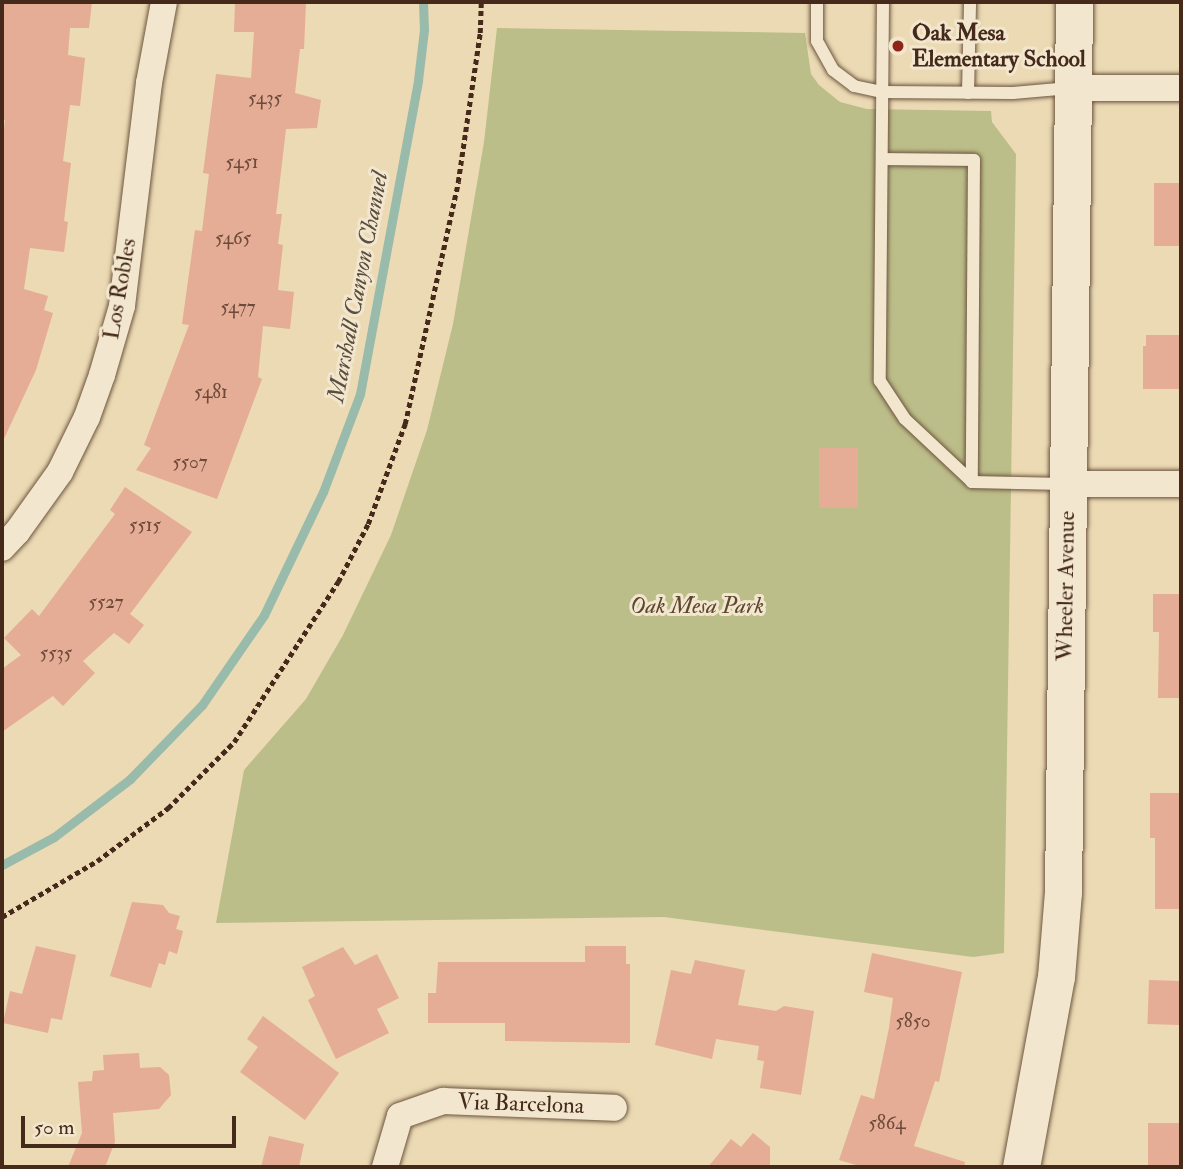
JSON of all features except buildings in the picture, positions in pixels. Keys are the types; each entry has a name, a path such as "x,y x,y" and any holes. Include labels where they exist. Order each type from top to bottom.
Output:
{"main road":[{"name":"Wheeler Avenue","path":"1021,1167 1056,977 1063,892 1074,2"}],"street":[{"name":"Los Robles","path":"2,548 61,472 88,417 102,375 122,306 149,83 164,2"},
{"path":"1074,88 1181,88"},
{"path":"1067,484 1181,484"},
{"name":"Via Barcelona","path":"385,1167 400,1116 443,1101 614,1108"}],"lane":[{"path":"817,2 817,41 833,70 854,86 881,92 968,93 1074,88"},
{"path":"883,2 881,92 884,159 880,381 905,419 972,482 1067,484"},
{"path":"968,93 970,2"},
{"path":"884,159 974,160 972,482"}],"path":[{"path":"2,917 97,861 168,808 234,742 344,570 368,524 405,424 458,182 480,33 481,2"}],"green space":[{"name":"Oak Mesa Park","path":"497,28 805,33 811,74 819,85 840,102 867,109 991,111 992,122 1016,154 1004,953 973,957 664,917 216,923 244,770 306,699 343,635 391,535 427,430 453,324 484,142"}],"waterway":[{"name":"Marshall Canyon Channel","path":"2,865 54,837 130,779 202,705 264,615 323,492 360,394 418,80 424,30 423,2"}],"place":[{"name":"Oak Mesa Elementary School","path":"898,46"}]}
